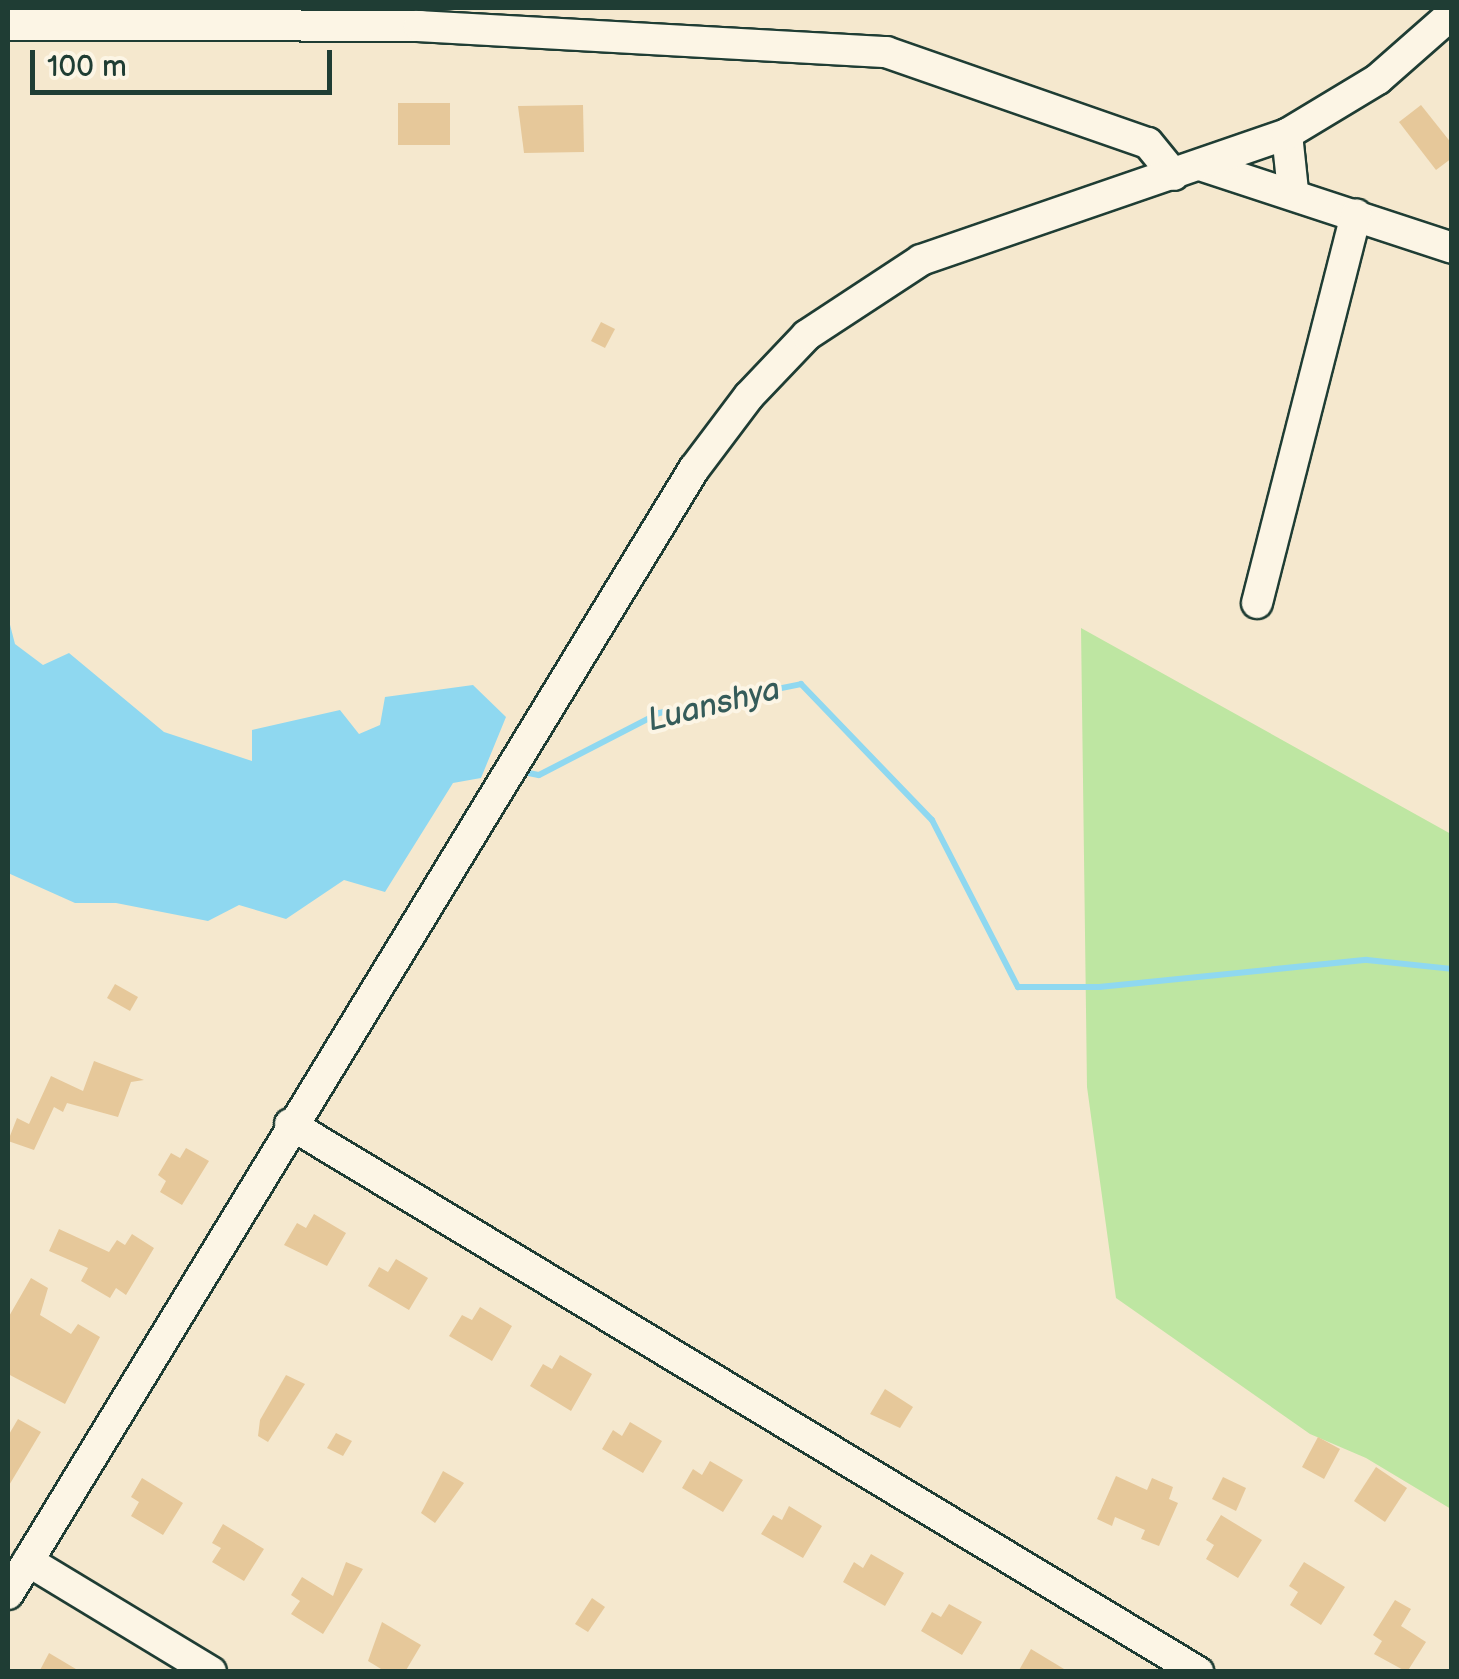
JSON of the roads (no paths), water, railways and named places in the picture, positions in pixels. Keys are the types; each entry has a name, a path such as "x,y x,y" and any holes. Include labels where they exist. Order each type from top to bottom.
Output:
{"street":[{"path":"8,1594 290,1124 552,708 694,469 807,335 921,260 1287,134 1378,79 1452,14"},
{"path":"8,25 418,26 886,52 1148,144 1188,170 1293,191 1452,248"},
{"path":"1287,134 1293,191"},
{"path":"1257,603 1356,214"},
{"path":"290,1124 1198,1672"},
{"path":"28,1561 211,1672"}],"water":[{"path":"8,617 15,644 43,665 69,653 164,732 252,761 252,730 340,710 359,734 380,725 385,697 473,685 506,717 481,778 453,783 385,892 344,880 286,919 239,905 208,921 116,903 75,903 8,873"}],"waterway":[{"name":"Luanshya","path":"518,771 539,775 659,713 801,684 932,820 1018,987 1099,987 1367,960 1452,969"}]}
